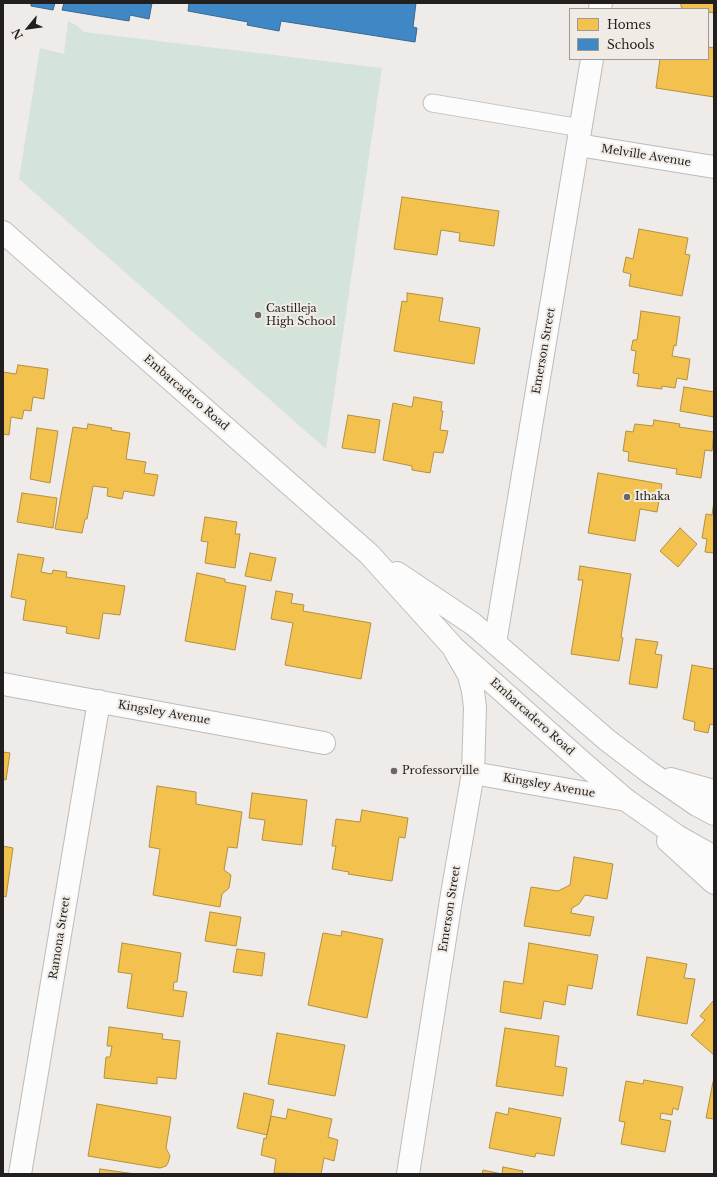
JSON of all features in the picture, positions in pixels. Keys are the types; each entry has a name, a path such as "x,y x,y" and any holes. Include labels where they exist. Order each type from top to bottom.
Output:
{"street":[{"name":"Emerson Street","path":"495,642 592,60"},
{"name":"Melville Avenue","path":"580,136 714,167"},
{"name":"Embarcadero Road","path":"3,232 369,554 454,648 626,800 677,836 714,858"},
{"name":"Embarcadero Road","path":"369,554 473,624 607,740 649,772 697,805 714,814"},
{"name":"Emerson Street","path":"408,1174 472,773 475,708 469,675 454,648"},
{"name":"Kingsley Avenue","path":"3,684 324,743"},
{"name":"Ramona Street","path":"20,1174 99,701"},
{"path":"649,772 714,791"},
{"name":"Kingsley Avenue","path":"472,773 626,800"},
{"path":"626,800 714,883"}],"lane":[{"path":"432,102 580,136"}],"shaded area":[{"name":"Castilleja High School","path":"68,21 76,25 84,32 382,68 326,449 19,179 40,48 64,54"}],"building: Homes":[{"path":"681,3 714,3 714,13 709,12 709,8 681,7"},
{"path":"709,47 714,48 714,97 656,88 660,60 709,60"},
{"path":"402,197 499,211 494,246 459,241 460,233 441,230 437,255 394,249"},
{"path":"639,229 688,238 685,254 690,255 682,296 629,286 631,274 623,272 626,257 633,259"},
{"path":"407,293 443,298 439,321 480,328 474,364 394,351 402,301 407,302"},
{"path":"641,311 680,317 676,346 674,345 672,356 690,359 687,380 677,378 675,388 662,386 662,389 637,386 639,374 633,373 636,351 631,350 633,340 637,340"},
{"path":"18,365 48,369 44,399 33,397 31,411 24,410 22,419 11,417 9,435 3,434 3,372 16,374"},
{"path":"684,387 714,392 714,417 680,411"},
{"path":"414,397 442,402 441,411 443,411 440,430 448,431 443,453 434,452 430,473 412,470 412,466 383,460 393,403 412,407"},
{"path":"348,415 380,420 375,453 342,448"},
{"path":"654,420 680,424 679,427 714,432 712,451 705,450 701,478 676,474 677,469 628,461 629,452 623,451 626,431 633,432 635,424 653,426"},
{"path":"88,424 130,433 126,459 146,462 144,473 158,475 154,496 124,491 122,499 107,496 108,488 93,486 87,519 85,519 82,533 55,529 73,427 87,429"},
{"path":"37,428 58,431 50,483 30,479"},
{"name":"Ithaka","path":"598,473 662,484 657,512 640,509 635,541 588,533"},
{"path":"22,493 57,498 53,528 17,522"},
{"path":"714,501 714,553 705,552 707,539 702,538 706,514 712,515"},
{"path":"205,517 237,522 235,534 240,534 235,568 205,563 208,542 201,541"},
{"path":"680,528 697,544 678,567 660,551"},
{"path":"250,553 276,558 271,581 245,576"},
{"path":"18,554 44,558 41,572 52,574 53,570 67,572 66,577 125,586 120,615 103,613 99,639 66,633 67,627 23,620 26,600 11,597"},
{"path":"580,566 631,574 621,637 623,638 619,661 571,654 583,580 578,580"},
{"path":"197,573 225,579 225,582 246,586 235,650 185,641"},
{"path":"276,591 293,594 291,603 304,605 303,611 371,623 361,679 285,665 293,623 271,619"},
{"path":"636,639 658,642 655,654 662,655 657,688 629,684"},
{"path":"692,665 714,669 714,725 710,724 708,733 694,730 695,722 683,719"},
{"path":"3,752 10,753 6,780 3,779"},
{"path":"157,786 196,792 196,804 242,812 237,848 228,847 224,870 231,875 229,888 222,894 220,907 153,895 160,849 149,847"},
{"path":"252,793 307,800 302,845 262,840 265,820 249,818"},
{"path":"362,810 408,818 405,838 399,837 392,881 348,874 349,872 332,869 336,846 332,846 336,819 360,822"},
{"path":"3,846 13,848 6,897 3,896"},
{"path":"574,857 613,864 607,899 585,895 579,904 572,908 571,913 594,917 590,936 524,926 531,887 558,891 570,885"},
{"path":"210,912 241,917 236,946 205,941"},
{"path":"342,931 383,939 367,1018 308,1005 323,933 341,936"},
{"path":"122,943 181,953 177,982 174,982 173,990 187,992 183,1017 127,1008 132,974 118,972"},
{"path":"529,943 598,955 592,989 568,985 565,1005 544,1001 541,1019 500,1012 504,981 523,984"},
{"path":"237,949 265,953 262,976 233,972"},
{"path":"647,957 687,964 684,978 695,979 687,1024 637,1015"},
{"path":"714,1000 714,1055 691,1035 705,1020 700,1016"},
{"path":"109,1027 163,1034 162,1039 180,1041 176,1079 157,1077 157,1084 104,1078 106,1057 110,1057 112,1046 107,1046"},
{"path":"505,1028 559,1036 555,1066 567,1068 563,1096 496,1086"},
{"path":"277,1033 345,1045 335,1096 268,1084"},
{"path":"644,1080 683,1087 678,1110 673,1108 672,1115 661,1113 660,1119 671,1121 665,1152 621,1144 625,1122 619,1121 626,1081 643,1084"},
{"path":"714,1082 714,1119 706,1118"},
{"path":"244,1093 274,1100 267,1135 237,1128"},
{"path":"97,1104 171,1117 166,1148 170,1156 166,1166 160,1168 88,1156"},
{"path":"509,1108 561,1118 554,1156 536,1153 535,1157 489,1148 496,1112 508,1115"},
{"path":"288,1109 332,1119 328,1137 338,1140 334,1161 324,1158 321,1174 274,1173 276,1159 261,1155 264,1138 266,1139 271,1116 286,1119"},
{"path":"503,1167 523,1171 522,1174 502,1174"},
{"path":"100,1169 135,1174 99,1174"},
{"path":"483,1170 502,1174 482,1174"}],"building: Schools":[{"path":"31,3 55,3 53,10 31,6"},
{"path":"64,3 152,3 149,19 130,15 129,21 62,10"},
{"path":"189,3 416,3 413,27 417,28 415,42 281,21 279,31 247,25 248,22 188,11"}],"place":[{"name":"Castilleja High School","path":"258,315"},
{"name":"Ithaka","path":"627,497"},
{"name":"Professorville","path":"394,771"}]}
